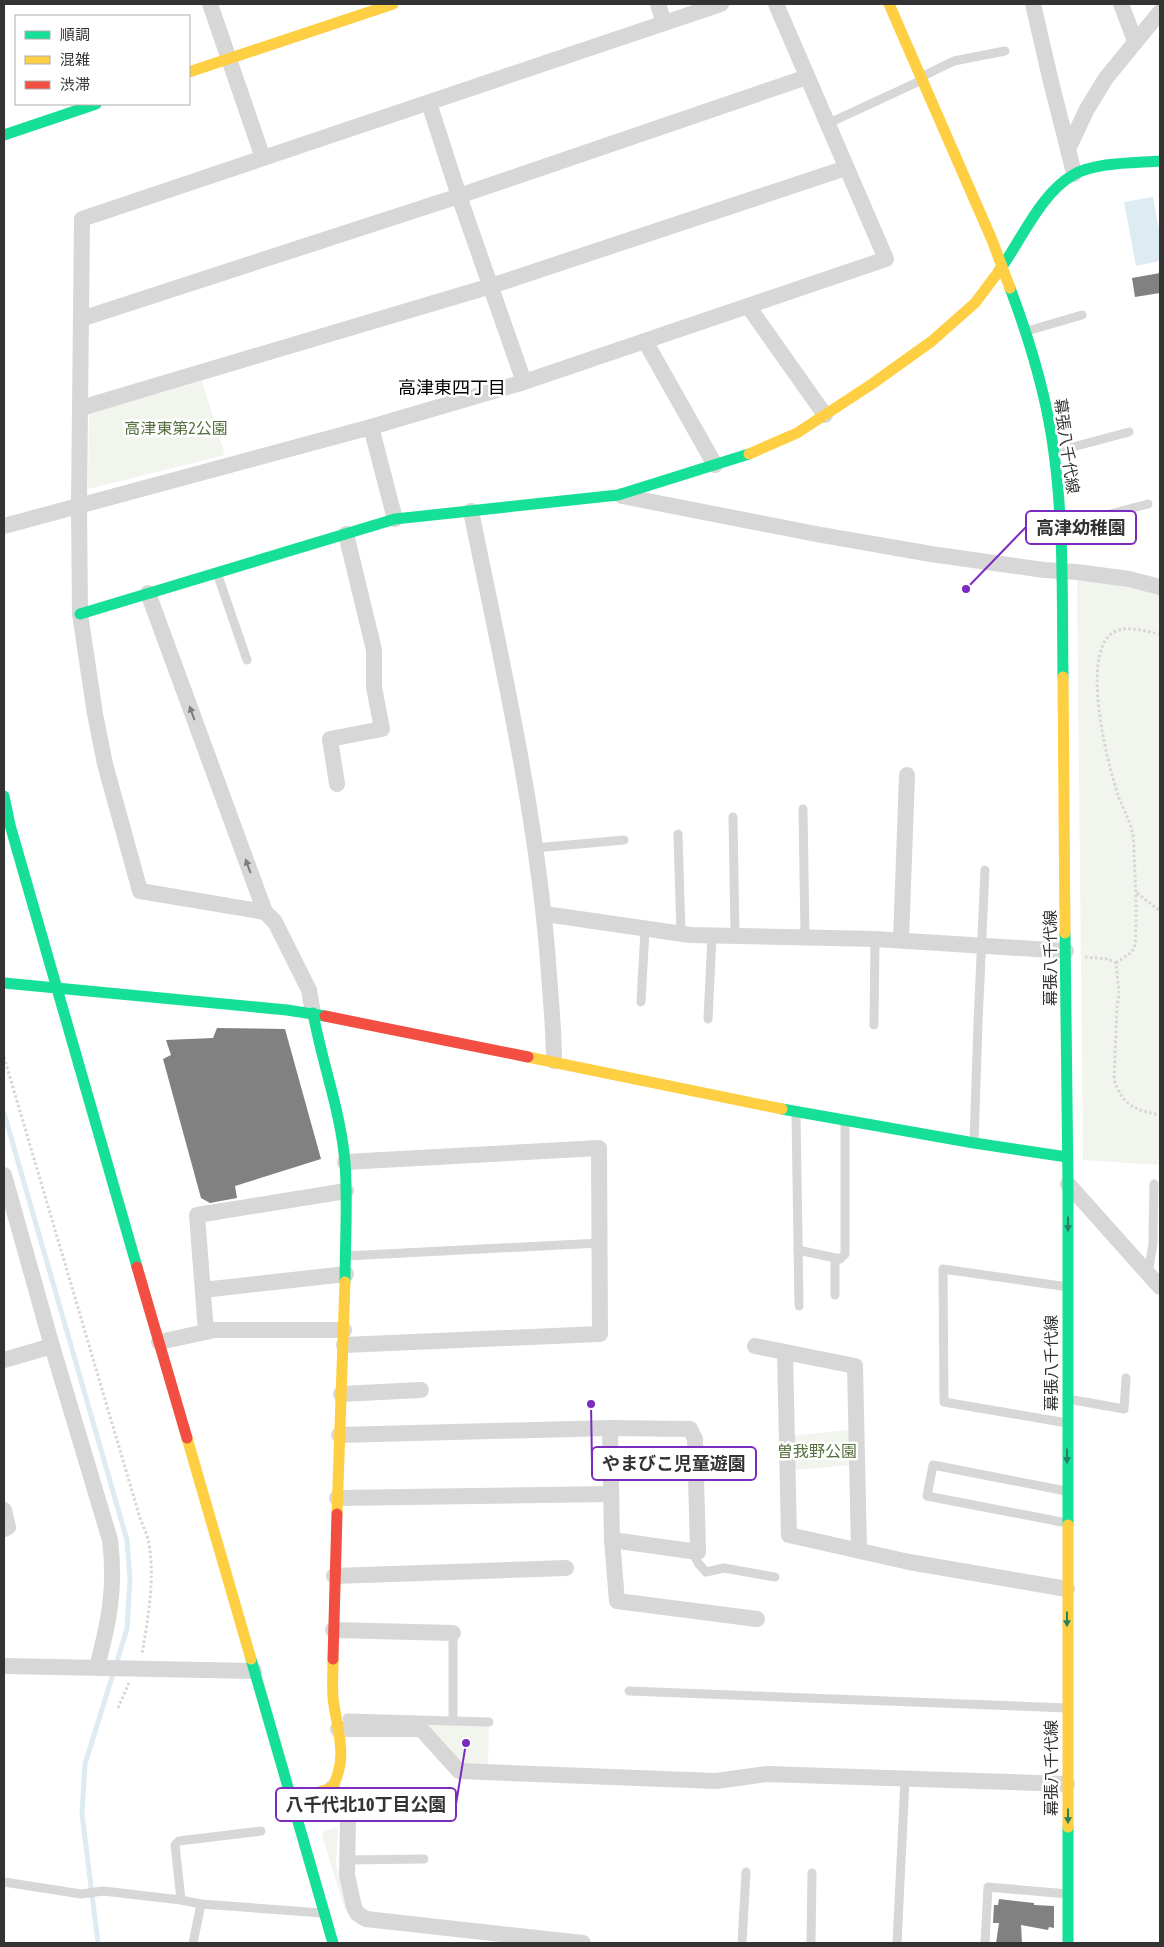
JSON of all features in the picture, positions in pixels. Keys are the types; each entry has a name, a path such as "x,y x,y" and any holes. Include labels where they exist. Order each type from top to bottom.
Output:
{"street":[{"path":"210,4 263,158"},
{"path":"190,72 394,4"},
{"path":"658,4 664,23"},
{"path":"265,912 140,891 105,764 95,714 80,614 79,505 82,219 721,4"},
{"path":"4,526 371,427 524,382 886,259 776,4"},
{"name":"幕張八千代線","path":"889,4 1002,267 1026,332 1042,390 1054,452 1061,527 1073,953 1067,1158 1068,1943"},
{"path":"1034,4 1074,174"},
{"path":"1121,4 1135,41"},
{"path":"1068,149 1106,78 1160,12"},
{"path":"81,319 459,196 807,77"},
{"path":"429,103 459,196 524,382"},
{"path":"4,134 93,105"},
{"path":"80,614 395,519 618,495 755,452 797,433 932,341 975,303 1002,267 1040,207 1055,188 1074,174 1100,166 1160,162"},
{"path":"81,408 491,286 846,168"},
{"path":"748,306 825,415"},
{"path":"644,341 715,465"},
{"path":"371,427 395,519"},
{"path":"618,495 921,552 1129,579 1160,587"},
{"path":"472,511 520,753 545,914 554,1061"},
{"path":"337,784 330,739 382,729 374,687 374,650 346,534"},
{"path":"148,593 265,912 275,922 309,990 318,1042 334,1099 345,1162 346,1274 333,1630 333,1696 342,1723 342,1756 339,1774 332,1788 292,1800"},
{"path":"901,940 907,775"},
{"path":"4,796 10,825 333,1943"},
{"path":"545,914 681,934 901,940 1073,953"},
{"path":"4,983 313,1013 796,1112 974,1144 1067,1158"},
{"path":"159,1342 215,1330 344,1338 600,1334 599,1148 345,1162"},
{"path":"4,1175 52,1346 110,1540 113,1566 110,1616 101,1668"},
{"path":"1068,1184 1160,1287"},
{"path":"206,1332 197,1215 346,1191"},
{"path":"202,1290 346,1274"},
{"path":"4,1360 52,1346"},
{"path":"755,1346 855,1366 858,1550"},
{"path":"785,1352 789,1535 909,1562 1067,1588"},
{"path":"341,1394 420,1390"},
{"path":"339,1435 610,1428 690,1430 695,1439 698,1552 612,1540"},
{"path":"610,1428 612,1540 617,1601 757,1619"},
{"path":"337,1498 611,1494"},
{"path":"4,1510 8,1527 4,1529"},
{"path":"334,1576 566,1568"},
{"path":"333,1630 453,1633"},
{"path":"4,1666 254,1671"},
{"path":"342,1723 422,1729 459,1772 716,1781 767,1774 1067,1784"},
{"path":"332,1788 348,1817 346,1860 347,1875 354,1907 357,1913 366,1919 584,1943"}],"lane":[{"path":"827,124 954,61 1005,51"},
{"path":"1026,332 1082,315"},
{"path":"1054,452 1129,432"},
{"path":"1061,527 1148,504"},
{"path":"216,572 247,660"},
{"path":"803,809 805,938"},
{"path":"733,817 734,936"},
{"path":"678,834 681,934"},
{"path":"535,848 624,840"},
{"path":"974,1144 985,870"},
{"path":"641,1002 645,930"},
{"path":"708,1020 712,936"},
{"path":"874,1025 875,939"},
{"path":"796,1112 799,1306"},
{"path":"798,1250 840,1259 845,1254 845,1121"},
{"path":"1148,1273 1153,1244 1154,1184"},
{"path":"346,1256 600,1243"},
{"path":"835,1258 835,1295"},
{"path":"1067,1423 944,1402 943,1269 1068,1287"},
{"path":"1068,1398 1124,1409 1126,1378"},
{"path":"696,1458 724,1458"},
{"path":"1067,1491 933,1465 927,1496 1067,1523"},
{"path":"693,1552 698,1563 706,1572 724,1568 775,1577"},
{"path":"452,1721 453,1633"},
{"path":"629,1691 1067,1708"},
{"path":"342,1723 489,1722"},
{"path":"896,1943 905,1780"},
{"path":"181,1900 175,1845 179,1841 261,1832"},
{"path":"346,1860 424,1858"},
{"path":"742,1943 746,1872"},
{"path":"811,1943 812,1873"},
{"path":"4,1882 81,1894 103,1891 201,1904 325,1913"},
{"path":"985,1943 988,1887 1068,1894"},
{"path":"193,1943 201,1904"}],"path":[{"path":"1116,963 1132,952 1137,893 1132,832 1118,796 1104,747 1096,674 1104,643 1112,632 1120,629 1129,629 1160,634"},
{"path":"1137,893 1160,911"},
{"path":"1073,953 1108,959 1116,963"},
{"path":"1116,963 1119,993 1116,1016 1116,1084 1126,1103 1137,1110 1160,1115"},
{"path":"4,1057 149,1543 151,1572 147,1627 134,1669 118,1708"}],"green space":[{"name":"高津東第2公園","path":"202,381 225,455 88,489 89,414"},
{"path":"1077,578 1127,585 1160,593 1160,1165 1083,1160"},
{"name":"曽我野公園","path":"849,1430 852,1465 794,1470 791,1436"},
{"path":"423,1720 489,1722 488,1765 461,1764"},
{"path":"334,1828 338,1830 336,1863 346,1906 364,1927 352,1920 344,1907 322,1835 325,1831"}],"shaded area":[{"path":"1153,197 1160,236 1160,261 1136,266 1124,202"}],"building":[{"path":"1160,273 1160,293 1135,297 1132,278"},
{"path":"217,1028 285,1029 321,1159 235,1186 237,1198 210,1203 201,1198 163,1059 171,1055 166,1040 213,1038"},
{"path":"999,1899 1034,1903 1034,1905 1054,1906 1054,1928 1049,1927 1048,1930 1021,1925 1022,1943 996,1943 999,1923 993,1923 994,1905 998,1905"}],"waterway":[{"path":"4,1113 127,1540 130,1579 127,1629 85,1764 82,1814 98,1943"}],"traffic: fast":[{"path":"4,135 93,105"},
{"path":"999,271 1041,206 1061,183 1082,171 1104,165 1160,161"},
{"path":"1010,288 1037,369 1054,453 1061,537 1063,677"},
{"path":"80,614 395,519 618,495 749,454"},
{"path":"4,796 10,825 137,1267"},
{"path":"1065,933 1068,1184 1068,1525"},
{"path":"4,983 287,1010 325,1016"},
{"path":"313,1013 343,1144 346,1193 345,1282"},
{"path":"782,1109 974,1143 1067,1157"},
{"path":"251,1659 333,1943"},
{"path":"1068,1827 1068,1943"}],"traffic: slow":[{"path":"190,72 393,4"},
{"path":"889,4 992,240 1010,288"},
{"path":"749,454 797,433 872,384 932,341 975,303 999,271"},
{"path":"1063,677 1065,933"},
{"path":"528,1057 782,1109"},
{"path":"337,1514 345,1282"},
{"path":"187,1438 251,1659"},
{"path":"1068,1525 1068,1827"},
{"path":"292,1800 332,1788 337,1776 341,1754 333,1698 333,1659"}],"traffic: jam":[{"path":"325,1016 528,1057"},
{"path":"137,1267 187,1438"},
{"path":"333,1659 337,1514"}],"place":[{"name":"高津幼稚園","path":"966,589"},
{"name":"やまびこ児童遊園","path":"591,1404"},
{"name":"八千代北10丁目公園","path":"466,1743"}],"district":[{"name":"高津東四丁目","path":"452,387"}]}
